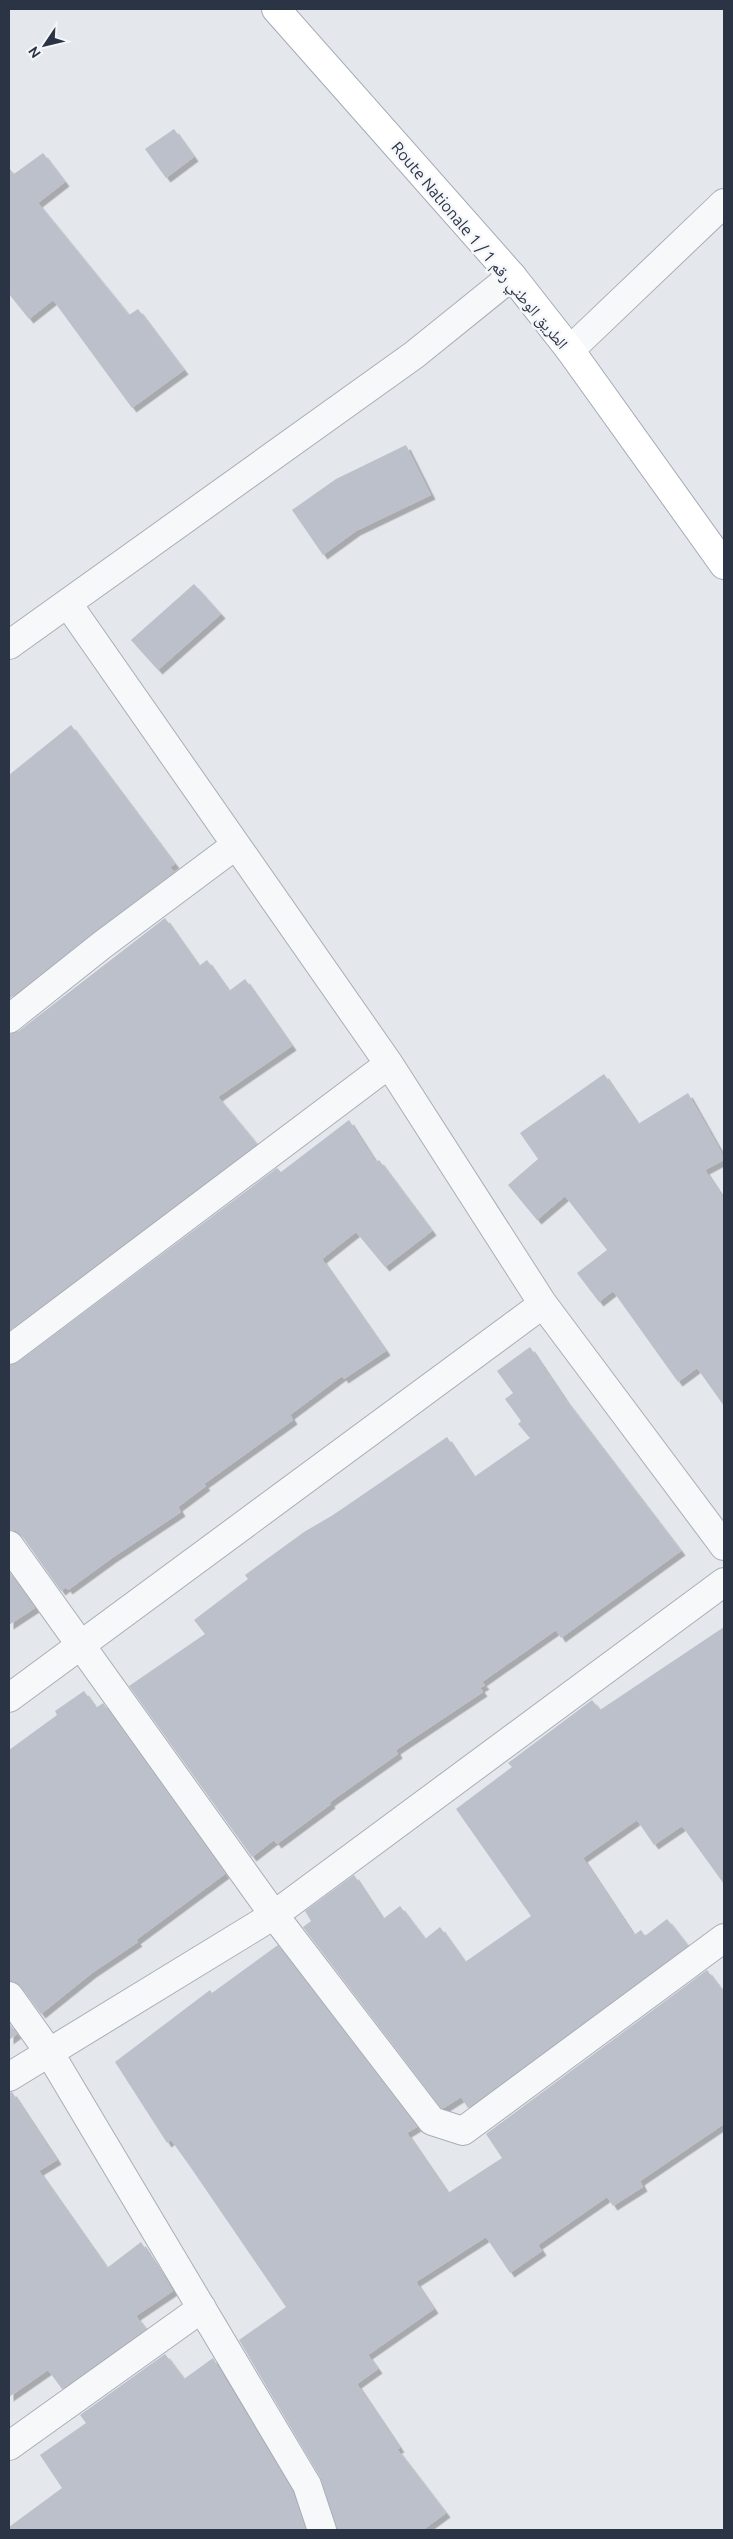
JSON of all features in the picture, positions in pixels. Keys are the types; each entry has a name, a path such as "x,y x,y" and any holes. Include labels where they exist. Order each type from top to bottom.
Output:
{"main road":[{"name":"Route Nationale 1 / الطريق الوطني رقم 1","path":"276,9 512,276 570,350 724,565"}],"street":[{"path":"570,350 724,203"},
{"path":"9,645 68,604 136,552 414,355 512,276"},
{"path":"68,604 389,1064 543,1304 724,1546"},
{"path":"9,1019 102,944 236,845"},
{"path":"9,1350 389,1064"},
{"path":"9,1698 543,1304"},
{"path":"9,1545 274,1915 432,2121 463,2132 724,1938"},
{"path":"9,2077 274,1915 724,1582"},
{"path":"9,1996 49,2052 307,2485 322,2530"},
{"path":"9,2446 202,2308"}],"building":[{"path":"174,129 194,157 166,178 145,149"},
{"path":"43,153 65,182 38,203 129,315 138,309 184,370 132,408 53,300 29,319 9,294 9,168 14,174"},
{"path":"406,445 431,495 356,531 323,555 292,510 336,479"},
{"path":"194,584 221,614 158,670 131,640"},
{"path":"71,725 175,864 170,867 174,872 9,999 9,775"},
{"path":"165,918 199,966 207,960 229,991 245,979 292,1046 218,1097 257,1144 9,1331 9,1034 19,1031"},
{"path":"604,1074 638,1124 688,1093 724,1157 724,1160 705,1170 724,1199 724,1406 697,1368 678,1382 613,1291 599,1302 577,1273 607,1250 565,1196 537,1220 508,1185 538,1159 520,1133"},
{"path":"349,1120 376,1162 379,1160 432,1231 385,1267 356,1232 322,1259 386,1351 344,1379 342,1376 290,1415 293,1420 204,1484 206,1486 178,1507 181,1512 68,1590 66,1587 61,1591 22,1536 16,1531 9,1530 9,1365 18,1362 277,1168 281,1172"},
{"path":"530,1347 565,1399 681,1551 561,1638 556,1630 482,1682 485,1685 480,1688 483,1692 396,1750 398,1754 330,1802 331,1804 277,1844 274,1840 252,1857 129,1686 205,1634 194,1620 248,1579 245,1575 304,1532 333,1515 447,1437 474,1477 530,1438 518,1424 521,1421 505,1399 513,1393 497,1371"},
{"path":"9,1571 35,1608 9,1625"},
{"path":"724,1627 724,1884 682,1826 654,1845 637,1820 583,1858 634,1935 641,1930 645,1936 667,1919 688,1946 468,2108 461,2097 441,2108 303,1927 311,1921 305,1911 354,1875 383,1919 400,1906 425,1939 440,1927 465,1962 531,1916 456,1809 512,1767 508,1763 592,1700 600,1710"},
{"path":"84,1691 96,1708 103,1703 225,1874 136,1940 138,1942 92,1973 41,2014 21,1987 9,1981 9,1750 57,1715 55,1711"},
{"path":"278,1945 417,2127 407,2133 448,2193 502,2158 486,2134 707,1970 724,1993 724,2124 640,2181 643,2187 613,2206 607,2197 538,2245 542,2251 510,2273 486,2237 416,2282 434,2309 368,2355 378,2369 357,2384 400,2448 397,2449 446,2513 423,2530 337,2530 320,2477 239,2340 286,2307 171,2140 167,2143 115,2062 210,1990 212,1993"},
{"path":"9,2023 17,2034 9,2040"},
{"path":"12,2092 57,2160 39,2171 107,2268 141,2242 173,2291 136,2316 146,2329 62,2389 48,2370 9,2397 9,2093"},
{"path":"165,2354 184,2379 213,2358 293,2492 306,2530 9,2530 9,2527 62,2488 40,2455 86,2423 80,2415"}]}
